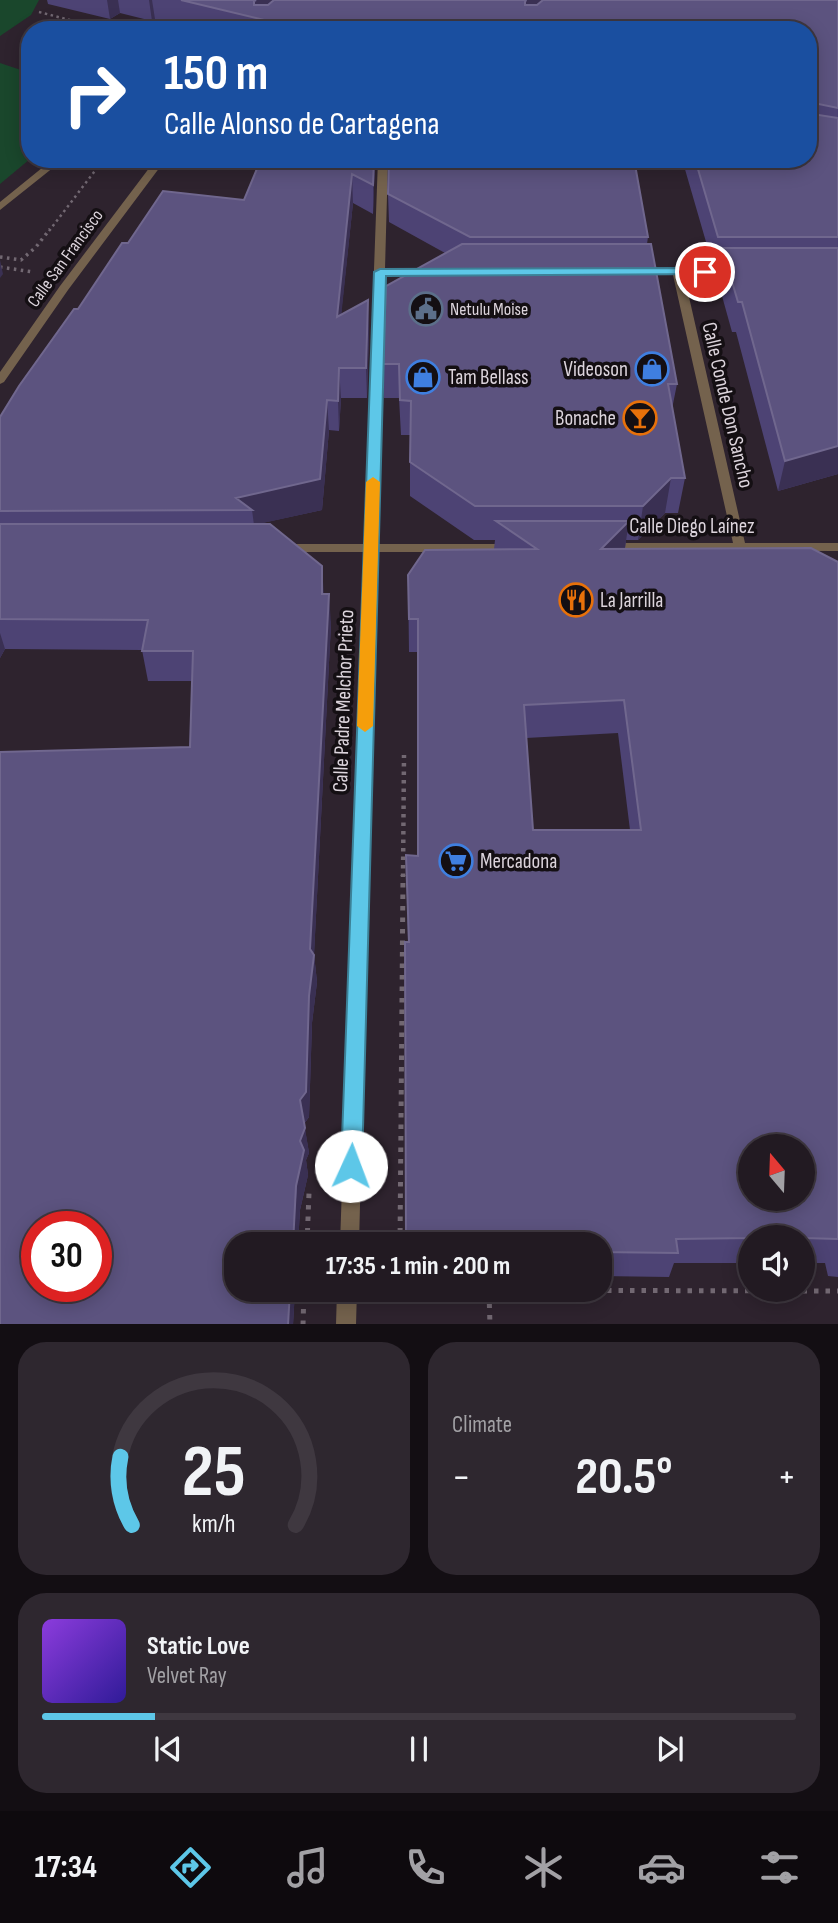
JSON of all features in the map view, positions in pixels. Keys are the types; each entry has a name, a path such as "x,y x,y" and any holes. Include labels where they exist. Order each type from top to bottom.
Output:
{"street":[{"path":"0,207 48,168"},
{"name":"Calle San Francisco","path":"0,380 64,288 154,168"},
{"name":"Calle Padre Melchor Prieto","path":"348,1232 383,168"},
{"path":"380,272 443,272"},
{"path":"623,272 745,272"},
{"name":"Calle Conde Don Sancho","path":"678,272 740,547"},
{"name":"Calle Diego Laínez","path":"586,548 838,547"},
{"path":"261,548 531,548"},
{"path":"346,1324 347,1302"}],"path":[{"path":"39,12 74,21"},
{"path":"0,257 21,260 36,247 97,168"},
{"path":"0,267 41,273"},
{"path":"400,1232 404,743"},
{"path":"307,1232 309,1188"},
{"path":"612,1292 838,1291"},
{"path":"303,1324 304,1302"},
{"path":"489,1302 490,1324"}],"green space":[{"path":"0,0 39,0 31,15 0,36"},
{"path":"0,63 21,70 21,166 0,184"}],"building":[{"path":"181,0 256,0 254,5 268,5 274,0 526,0 525,5 537,5 543,0 838,0 838,108 817,104 817,21 268,21"},
{"path":"817,115 838,118 838,237 718,237 698,168 817,168"},
{"path":"257,168 374,168 373,185 352,174 337,317 368,300 366,368 339,368 338,401 327,400 320,479 236,498 252,510 0,511 0,417 19,386 74,309 78,309 122,243 128,243 163,191 244,200"},
{"path":"389,168 636,168 648,237 470,237 388,194"},
{"path":"462,244 651,244 677,384 668,384 685,478 671,478 643,506 475,506 410,462 411,401 400,400 399,364 383,364 386,286"},
{"path":"722,248 838,248 838,446 785,461 742,302 738,302"},
{"path":"496,521 629,521 601,549 811,548 838,562 838,1239 815,1238 815,1225 738,1225 738,1238 676,1239 678,1253 612,1252 612,1232 406,1232 405,942 409,942 406,855 418,856 418,619 409,619 408,575 425,550 537,549","holes":["624,700 641,830 533,830 524,705"]},
{"path":"0,524 270,524 322,566 322,594 329,594 310,949 314,955 309,996 306,1092 300,1100 305,1128 300,1141 304,1150 296,1186 294,1232 224,1232 224,1302 289,1302 288,1324 0,1324 0,752 190,747 193,651 142,651 148,620 0,619"}],"slow traffic":[{"path":"365,726 373,482"}],"place":[{"name":"Netulu Moise","path":"426,309"},
{"name":"Videoson","path":"652,369"},
{"name":"Tam Bellass","path":"423,377"},
{"name":"Bonache","path":"640,418"},
{"name":"La Jarrilla","path":"576,600"},
{"name":"Mercadona","path":"456,861"}],"route":[{"path":"351,1166 380,272 705,272"}]}
